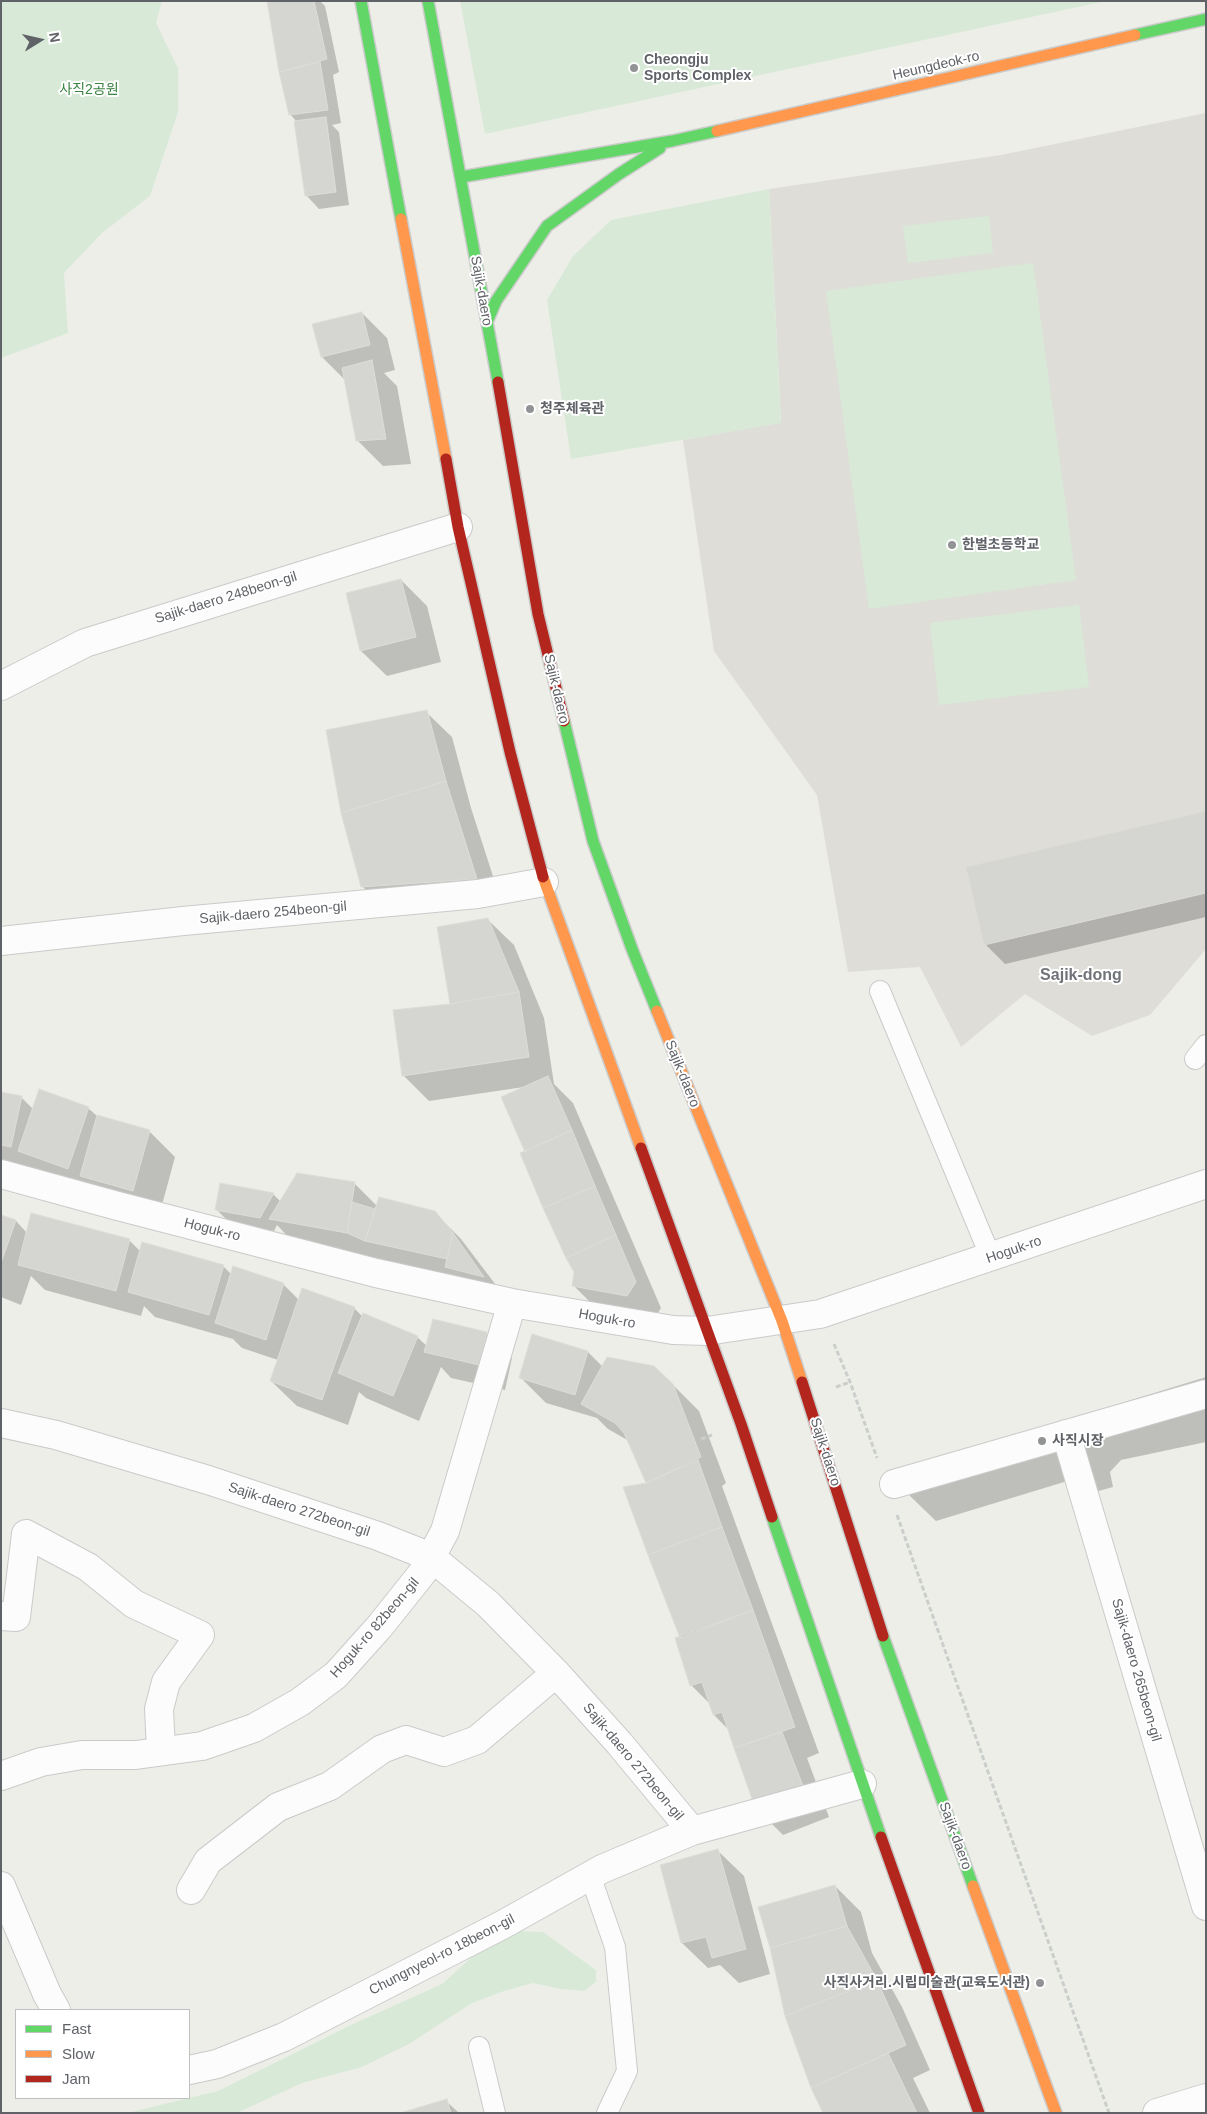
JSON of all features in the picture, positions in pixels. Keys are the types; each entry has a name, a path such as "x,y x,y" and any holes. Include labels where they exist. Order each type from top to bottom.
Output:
{"main road":[{"path":"361,1 458,527 510,752 544,882 741,1424 862,1784 979,2113"},
{"name":"Sajik-daero","path":"428,1 538,614 593,841 632,950 782,1321 886,1646 1056,2113"},
{"name":"Heungdeok-ro","path":"461,177 672,141 1206,19"},
{"path":"487,322 496,301 546,226 619,174 672,141"}],"street":[{"name":"Sajik-daero 248beon-gil","path":"1,686 85,643 458,527"},
{"name":"Sajik-daero 254beon-gil","path":"1,941 183,921 478,894 544,882"},
{"name":"Hoguk-ro","path":"1,1174 376,1272 512,1303 673,1330 707,1331 820,1314 991,1258 1206,1184"},
{"name":"Hoguk-ro 82beon-gil","path":"1,1776 41,1762 82,1755 136,1755 202,1746 254,1728 300,1702 336,1674 386,1619 423,1572 445,1531 512,1303"},
{"path":"886,1475 1066,1434 1206,1394"},
{"name":"Sajik-daero 272beon-gil","path":"1,1423 56,1435 208,1480 378,1536 431,1557 488,1604 556,1673 619,1743 692,1831 862,1784"},
{"name":"Sajik-daero 265beon-gil","path":"1066,1434 1206,1906"},
{"path":"1,1616 16,1616 26,1534 88,1567 134,1604 200,1635 166,1682 159,1709 161,1751"},
{"path":"191,1890 208,1861 278,1807 330,1786 382,1749 406,1740 444,1752 477,1740 556,1673"},
{"name":"Chungnyeol-ro 18beon-gil","path":"190,2070 217,2064 284,2036 504,1924 590,1876 692,1831"},
{"path":"1,1886 47,1994 55,2009"},
{"path":"1157,2113 1206,2098"}],"lane":[{"path":"880,991 991,1258"},
{"path":"590,1876 615,1947 627,2071 607,2113"},
{"path":"479,2047 495,2113"}],"path":[{"path":"820,1314 850,1382 886,1475"},
{"path":"896,1512 1109,2113"}],"shaded area":[{"name":"한벌초등학교","path":"1206,113 1206,949 1150,1015 1092,1036 1025,994 961,1047 920,967 848,972 817,795 714,651 683,440 781,422 769,189 1001,155"}],"green space":[{"name":"사직2공원","path":"1,1 162,1 156,23 178,68 178,112 150,196 102,233 64,273 68,333 1,358"},
{"name":"Cheongju Sports Complex","path":"460,1 1106,1 485,134"},
{"path":"769,189 781,423 571,459 547,300 573,256 611,220"},
{"path":"989,216 993,253 908,263 903,226"},
{"path":"1033,263 1076,580 869,609 826,291"},
{"path":"1079,605 1089,687 939,705 930,623"},
{"path":"516,1931 543,1932 596,1970 596,1982 584,1991 560,1989 533,1983 504,1991 472,2003 409,2044 362,2067 302,2083 237,2113 127,2113 218,2091 353,2024 442,1984 483,1947"}],"building":[{"path":"267,1 314,1 327,59 279,72"},
{"path":"320,62 328,110 289,115 279,72"},
{"path":"326,117 336,192 305,196 294,121"},
{"path":"362,312 370,345 321,357 312,324"},
{"path":"372,360 386,439 356,441 342,368"},
{"path":"401,579 416,637 360,651 346,593"},
{"path":"427,710 446,781 341,813 326,730"},
{"path":"446,781 477,879 361,887 341,813"},
{"path":"1206,811 1206,893 984,945 966,867"},
{"path":"488,918 519,992 450,1004 437,927"},
{"path":"519,992 529,1057 402,1076 393,1010 450,1004"},
{"path":"548,1076 572,1130 525,1152 501,1097"},
{"path":"39,1089 89,1107 68,1169 18,1151"},
{"path":"1,1092 22,1096 11,1147 1,1145"},
{"path":"97,1115 150,1130 133,1191 80,1176"},
{"path":"572,1130 595,1186 543,1208 520,1153"},
{"path":"297,1173 355,1182 347,1233 269,1219"},
{"path":"220,1183 274,1193 260,1218 215,1210"},
{"path":"595,1186 616,1235 566,1258 543,1208"},
{"path":"379,1197 435,1211 453,1233 447,1259 365,1241"},
{"path":"352,1202 375,1209 365,1241 347,1233"},
{"path":"31,1213 130,1239 116,1291 18,1265"},
{"path":"1,1215 16,1220 1,1263"},
{"path":"453,1233 484,1277 445,1267"},
{"path":"616,1235 636,1282 627,1296 572,1286 574,1272 566,1258"},
{"path":"142,1242 224,1265 209,1315 128,1292"},
{"path":"233,1266 284,1283 266,1340 215,1323"},
{"path":"302,1288 355,1307 322,1400 270,1381"},
{"path":"363,1313 418,1336 393,1396 338,1373"},
{"path":"433,1319 487,1332 479,1365 424,1352"},
{"path":"532,1334 588,1351 575,1395 519,1378"},
{"path":"607,1357 654,1366 673,1384 701,1457 646,1483 624,1433 615,1423 581,1404"},
{"path":"698,1460 722,1527 648,1555 623,1487 646,1483"},
{"path":"722,1527 753,1610 680,1638 648,1555"},
{"path":"753,1610 795,1727 734,1748 722,1712 713,1715 702,1682 690,1686 675,1638"},
{"path":"782,1732 805,1791 756,1810 734,1748"},
{"path":"718,1849 746,1949 712,1958 706,1937 681,1943 660,1865"},
{"path":"835,1885 847,1926 770,1948 758,1907"},
{"path":"847,1926 877,1980 785,2016 770,1948"},
{"path":"877,1980 906,2045 811,2088 785,2016"},
{"path":"888,2053 917,2113 823,2113 811,2088"},
{"path":"447,2099 451,2113 400,2113"}],"traffic: fast":[{"path":"361,1 401,219"},
{"path":"428,1 498,382"},
{"path":"1135,35 1206,19"},
{"path":"461,177 672,141 717,131"},
{"path":"487,322 496,301 547,226 619,174 660,148"},
{"path":"564,721 593,841 632,949 657,1011"},
{"path":"772,1517 881,1837"},
{"path":"883,1636 973,1886"}],"traffic: slow":[{"path":"717,131 1135,35"},
{"path":"401,219 446,459"},
{"path":"543,877 641,1148"},
{"path":"657,1011 782,1321 802,1382"},
{"path":"973,1886 1056,2113"}],"traffic: jam":[{"path":"498,382 538,614 564,721"},
{"path":"446,459 458,527 510,752 543,877"},
{"path":"641,1148 741,1424 772,1517"},
{"path":"802,1382 883,1636"},
{"path":"881,1837 979,2113"}],"place":[{"name":"Cheongju Sports Complex","path":"634,68"},
{"name":"청주체육관","path":"530,409"},
{"name":"한벌초등학교","path":"952,545"},
{"name":"사직시장","path":"1042,1441"},
{"name":"사직사거리.시립미술관(교육도서관)","path":"1040,1983"}],"district":[{"name":"Sajik-dong","path":"1081,976"}]}
